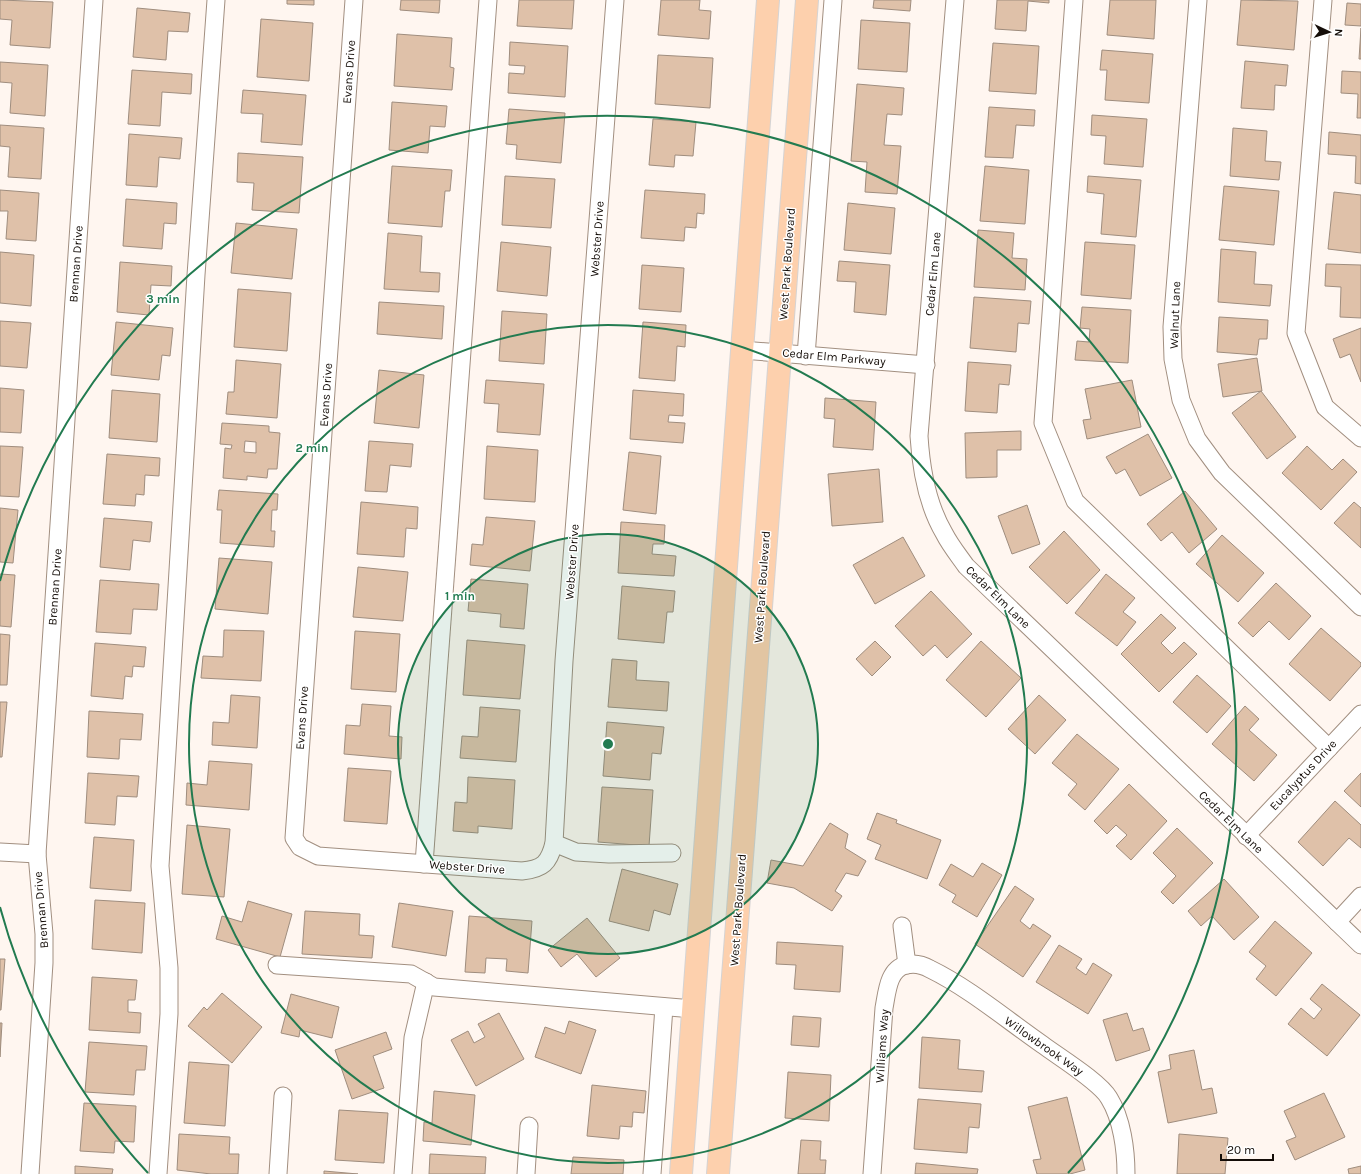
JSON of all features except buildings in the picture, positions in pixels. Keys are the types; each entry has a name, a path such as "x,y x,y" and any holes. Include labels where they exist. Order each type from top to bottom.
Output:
{"main road":[{"path":"680,1174 768,0"},
{"name":"West Park Boulevard","path":"718,1174 807,0"}],"street":[{"name":"Brennan Drive","path":"30,1174 44,963 37,854 94,0"},
{"path":"158,1174 169,1014 169,968 160,866 196,275 216,0"},
{"name":"Evans Drive","path":"294,838 354,0"},
{"path":"424,864 488,0"},
{"name":"Webster Drive","path":"294,838 300,847 318,856 522,871 533,870 544,865 551,855 554,842 564,661 615,0"},
{"path":"806,356 833,0"},
{"name":"Cedar Elm Lane","path":"954,0 920,436 920,456 928,496 943,533 966,566 1361,945"},
{"path":"1074,0 1043,423 1076,501 1329,748"},
{"name":"Walnut Lane","path":"1198,0 1172,327 1173,359 1181,400 1197,439 1222,473 1361,607"},
{"path":"1323,0 1296,333 1325,407 1361,438"},
{"name":"Cedar Elm Parkway","path":"742,350 926,365"},
{"name":"Eucalyptus Drive","path":"1246,836 1361,714"},
{"path":"554,842 576,852 609,854 672,853"},
{"path":"0,852 37,854"},
{"path":"1337,922 1361,896"},
{"path":"902,926 907,965"},
{"path":"277,965 411,974 434,987 693,1009"},
{"name":"Williams Way","path":"872,1174 884,1008 888,986 894,973 907,965"},
{"name":"Willowbrook Way","path":"907,965 922,965 963,989 1087,1076 1104,1092 1109,1097 1118,1122 1126,1152 1126,1174"},
{"path":"403,1174 413,1038 426,982"},
{"path":"652,1174 664,1007"},
{"path":"278,1174 284,1096"},
{"path":"526,1174 529,1126"}]}
